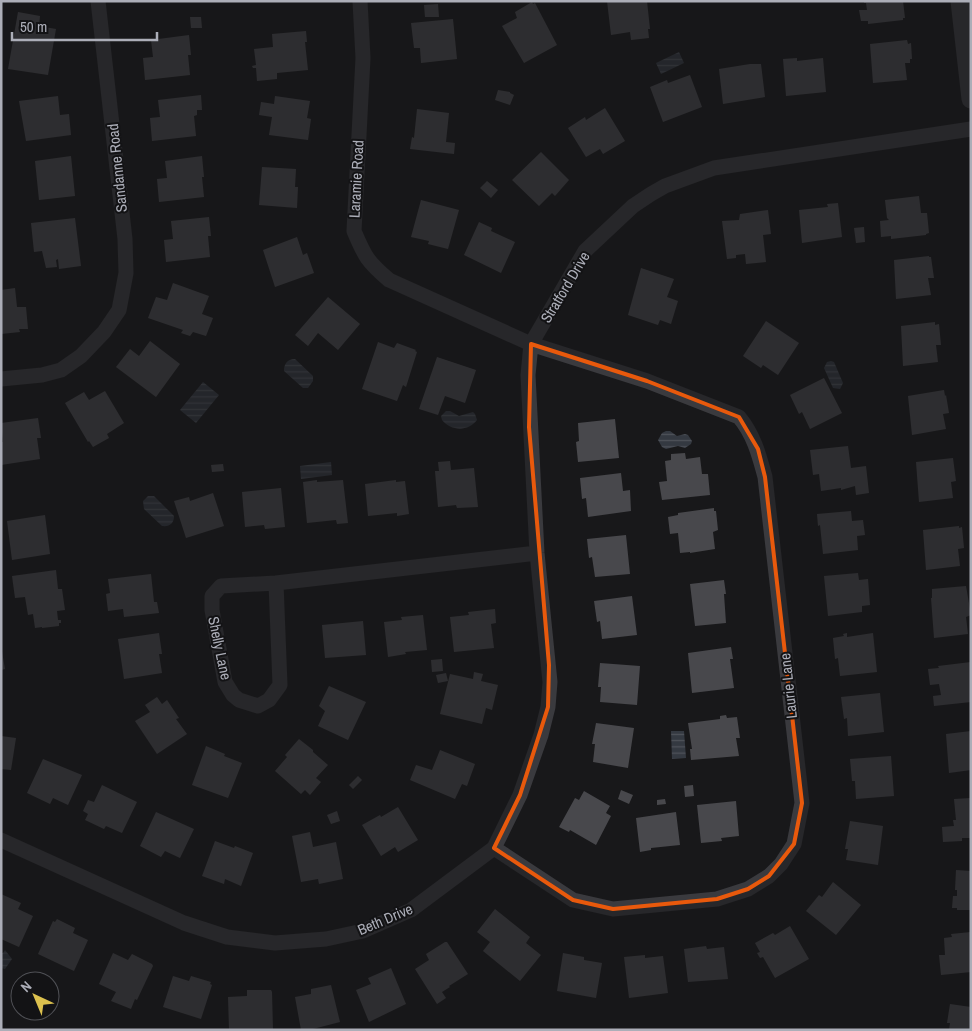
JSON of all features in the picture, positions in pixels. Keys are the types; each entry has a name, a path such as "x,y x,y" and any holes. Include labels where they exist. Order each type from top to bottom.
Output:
{"street":[{"name":"Sandanne Road","path":"1,379 42,375 61,370 81,356 106,330 119,310 126,273 124,239 98,1"},
{"name":"Laramie Road","path":"360,1 363,58 354,231 364,256 389,280 531,344"},
{"path":"960,1 971,99"},
{"name":"Stratford Drive","path":"537,553 528,376 531,344 585,251 633,206 665,186 714,168 971,130"},
{"name":"Laurie Lane","path":"494,848 573,900 613,908 717,899 748,889 769,876 781,864 794,844 802,803 765,477 758,449 748,427 739,417 647,381 531,344"},
{"name":"Shelly Lane","path":"276,583 280,686 269,700 258,706 239,700 225,682 212,610 212,596 221,586 276,583 537,553"},
{"name":"Beth Drive","path":"1,840 184,923 227,937 274,943 326,939 363,931 411,910 494,848 520,795 536,752 548,706 549,664 537,553"}],"highlighted area":[{"path":"531,344 647,381 739,417 758,449 765,477 802,803 794,844 769,876 748,889 717,899 613,909 573,900 494,848 520,795 548,707 549,665 529,427"}],"shaded area":[{"path":"679,52 684,63 661,74 656,63"},
{"path":"295,359 313,376 313,381 308,388 303,388 284,371 286,362"},
{"path":"827,362 834,362 843,383 840,389 833,388 824,368"},
{"path":"203,382 219,395 196,423 180,410"},
{"path":"446,411 459,416 473,412 477,420 469,427 455,428 442,420 441,416"},
{"path":"670,431 677,436 688,435 692,441 691,444 685,448 678,446 666,449 662,447 658,440 662,433"},
{"path":"331,462 332,475 301,479 300,466"},
{"path":"148,496 154,496 174,516 171,524 162,526 144,509 143,501"},
{"path":"671,731 684,731 686,758 672,759"},
{"path":"5,950 12,959 5,969 1,968 1,953"}],"building":[{"path":"607,1 647,1 649,38 631,40 630,32 611,35"},
{"path":"864,1 903,1 905,18 903,20 868,24 868,21 861,21 859,10 867,10"},
{"path":"532,2 533,4 535,3 557,45 524,63 502,26 517,18 515,12"},
{"path":"438,4 439,17 425,17 424,5"},
{"path":"18,12 40,16 39,26 56,29 48,75 8,69"},
{"path":"190,17 201,17 202,28 191,28"},
{"path":"453,19 457,59 421,63 420,48 414,48 411,23"},
{"path":"306,31 307,42 305,42 308,70 277,73 277,79 257,81 256,68 252,66 256,65 254,49 273,47 272,34"},
{"path":"189,35 190,75 145,80 143,58 153,57 151,40"},
{"path":"907,40 908,44 911,43 912,59 910,59 910,63 905,63 907,80 873,83 870,44"},
{"path":"797,58 797,61 823,58 826,92 786,96 783,59"},
{"path":"761,64 765,97 723,104 719,69"},
{"path":"690,75 702,107 663,122 650,87 667,80 668,83"},
{"path":"498,90 510,92 514,95 510,105 495,100"},
{"path":"201,95 202,110 197,110 197,115 194,116 196,136 152,141 150,118 160,117 158,100"},
{"path":"58,96 60,115 69,114 71,135 26,141 19,101"},
{"path":"275,96 310,101 307,118 311,119 308,140 269,135 272,117 259,115 261,102 274,104"},
{"path":"605,108 625,141 603,154 600,149 586,157 568,128 585,117 586,120"},
{"path":"417,109 449,113 446,142 455,143 454,154 410,149 412,137 414,138"},
{"path":"541,152 569,180 555,196 552,193 539,206 512,180"},
{"path":"71,156 75,196 39,200 35,161"},
{"path":"202,156 204,197 159,202 157,179 167,178 165,161"},
{"path":"262,167 296,169 295,187 298,187 297,208 259,205"},
{"path":"487,181 498,190 491,198 480,188"},
{"path":"919,196 921,213 927,213 929,233 926,235 891,239 891,236 881,237 880,221 889,220 887,218 885,200"},
{"path":"421,200 459,210 448,249 428,244 429,241 411,237"},
{"path":"838,203 842,237 802,243 799,210 828,207 827,204"},
{"path":"768,210 771,234 763,235 766,262 746,264 745,254 727,259 722,221 739,220 740,214"},
{"path":"209,217 211,236 208,236 210,257 166,262 164,240 173,239 171,221"},
{"path":"75,218 81,266 59,269 58,259 56,260 57,267 46,268 42,251 34,252 31,223"},
{"path":"479,222 492,228 491,231 515,242 501,273 464,255"},
{"path":"864,227 865,242 856,243 854,228"},
{"path":"297,237 303,255 307,253 314,273 275,287 263,250"},
{"path":"931,257 934,278 928,278 931,295 896,299 894,260"},
{"path":"641,268 674,279 667,297 678,301 671,324 660,320 658,325 628,315"},
{"path":"173,283 209,296 202,314 213,318 206,336 193,332 190,336 181,333 183,330 148,318 156,297 167,300"},
{"path":"15,288 17,307 26,307 28,329 19,329 20,332 1,334 1,290"},
{"path":"328,297 360,324 338,350 318,333 308,346 295,335"},
{"path":"766,321 799,343 778,375 763,365 761,368 743,356"},
{"path":"935,322 935,325 939,324 941,345 936,345 938,362 903,366 901,326"},
{"path":"150,341 180,364 156,397 116,367 130,349 139,356"},
{"path":"378,342 394,348 397,343 417,352 406,387 403,385 397,401 362,389"},
{"path":"437,357 476,370 465,403 445,396 438,415 419,409"},
{"path":"824,378 842,413 810,429 802,412 799,414 790,395"},
{"path":"944,390 949,413 943,414 946,429 912,435 908,396"},
{"path":"105,391 124,423 107,434 109,438 93,447 88,442 65,403 84,392 89,400"},
{"path":"38,418 41,438 37,438 40,459 1,465 1,442 3,442 1,423"},
{"path":"615,419 619,458 578,462 576,442 579,441 578,423"},
{"path":"848,446 851,468 866,466 869,493 856,495 855,486 841,490 841,488 821,491 819,474 813,475 810,450"},
{"path":"685,453 686,459 700,457 702,474 708,474 710,495 662,500 659,482 667,481 665,461 671,460 671,454"},
{"path":"953,458 956,481 951,482 953,498 919,502 916,462"},
{"path":"450,461 451,470 474,468 478,507 457,508 456,505 438,507 435,471 439,471 438,462"},
{"path":"223,464 224,471 212,472 211,465"},
{"path":"621,473 623,491 630,490 631,511 588,517 586,498 582,499 580,478"},
{"path":"317,480 317,482 343,480 348,523 337,524 336,520 307,523 303,482"},
{"path":"396,480 396,482 405,481 409,514 397,516 397,513 368,516 365,484"},
{"path":"281,488 285,527 265,529 264,525 245,527 242,492"},
{"path":"213,493 224,526 186,538 174,501 189,497 190,501"},
{"path":"714,508 718,530 713,532 715,549 680,553 678,533 670,534 668,517 678,515 678,513"},
{"path":"851,511 852,521 863,520 865,535 857,536 858,550 823,554 817,514"},
{"path":"45,515 50,554 12,560 7,521"},
{"path":"959,526 959,528 962,527 964,548 958,549 960,566 926,570 923,530"},
{"path":"626,535 630,574 595,577 592,557 589,558 587,539"},
{"path":"56,570 58,589 62,589 65,610 57,611 58,620 61,620 61,623 59,623 59,626 35,628 33,614 28,615 25,597 15,598 12,576"},
{"path":"858,573 859,580 868,579 870,605 862,606 862,612 828,616 824,576"},
{"path":"151,574 154,602 157,602 159,613 124,617 123,609 108,611 106,594 110,593 108,579"},
{"path":"724,580 726,623 695,626 690,584"},
{"path":"966,586 971,615 966,617 968,634 934,638 932,589"},
{"path":"632,596 637,635 602,639 600,621 597,622 594,601"},
{"path":"495,609 496,623 491,624 494,648 454,652 450,617 469,615 468,612"},
{"path":"423,615 427,650 405,652 406,654 388,657 384,622 402,620 401,617"},
{"path":"363,621 366,655 325,658 322,625"},
{"path":"159,633 162,654 159,654 162,673 124,679 118,639"},
{"path":"847,633 847,637 873,633 877,672 840,676 838,658 835,659 833,638 844,636 843,634"},
{"path":"1,646 5,669 1,670"},
{"path":"731,647 733,659 730,659 734,688 692,693 688,653"},
{"path":"442,659 443,671 432,672 431,660"},
{"path":"971,662 971,702 934,706 933,696 941,695 939,684 930,685 928,669"},
{"path":"600,663 640,666 637,705 600,702 601,687 598,687"},
{"path":"474,672 483,674 481,681 498,685 492,710 486,708 482,724 440,714 450,674 473,679"},
{"path":"446,673 448,681 438,683 436,675"},
{"path":"329,686 366,702 348,740 318,726 325,711 319,706"},
{"path":"880,693 884,732 848,736 847,718 844,719 841,697"},
{"path":"157,697 162,704 167,700 179,718 176,719 187,734 157,754 135,721 150,712 145,705"},
{"path":"726,715 727,718 737,717 740,738 736,738 739,756 691,760 690,749 692,749 688,723 720,719 720,716"},
{"path":"596,723 634,728 628,768 593,762 595,744 592,744"},
{"path":"971,731 971,770 949,773 946,734"},
{"path":"1,736 16,738 11,770 1,769"},
{"path":"299,739 328,765 316,778 321,782 310,795 305,790 301,794 275,771 287,757 285,755"},
{"path":"206,746 242,763 228,798 192,785"},
{"path":"440,750 475,764 467,786 462,784 455,799 410,780 416,765 432,770"},
{"path":"891,756 894,796 856,799 855,781 852,781 850,759"},
{"path":"43,759 82,775 68,805 53,798 50,804 27,793"},
{"path":"358,776 362,780 353,789 349,785"},
{"path":"102,785 137,802 122,833 106,826 104,829 85,820 88,814 83,811 88,800 94,802"},
{"path":"693,785 694,796 685,797 684,786"},
{"path":"621,790 633,795 629,804 618,799"},
{"path":"584,791 610,806 606,813 611,816 596,845 570,830 569,832 559,827 575,798 579,800"},
{"path":"971,798 971,838 962,838 962,841 943,842 942,827 954,826 953,820 956,820 954,799"},
{"path":"665,799 666,804 657,805 657,800"},
{"path":"736,801 739,836 721,838 722,841 701,843 697,805"},
{"path":"398,807 418,840 398,852 395,847 381,856 362,825"},
{"path":"337,811 340,821 331,824 327,815"},
{"path":"156,812 194,829 180,858 165,851 161,857 140,846"},
{"path":"676,812 680,845 651,848 651,850 640,852 636,818"},
{"path":"850,821 883,826 878,865 846,860 848,849 845,849"},
{"path":"310,832 313,847 336,842 343,879 319,884 318,879 301,882 292,836"},
{"path":"215,841 253,853 241,886 225,879 224,884 202,876"},
{"path":"956,870 971,871 971,910 952,908 953,896 957,896 957,890 955,890"},
{"path":"833,882 861,905 836,935 806,911 819,895 822,897"},
{"path":"1,894 21,903 18,909 33,916 19,947 1,939"},
{"path":"495,909 530,937 526,943 541,955 520,981 483,951 490,942 477,932"},
{"path":"57,919 75,928 73,933 88,940 74,971 38,954 53,921 55,922"},
{"path":"790,926 809,959 775,978 763,957 760,958 757,953 760,952 755,943 773,933 775,935"},
{"path":"971,932 971,972 941,975 939,955 945,955 944,938 952,937 951,934"},
{"path":"447,942 468,974 442,992 446,998 437,1004 415,969 429,960 426,954"},
{"path":"706,946 707,949 724,947 728,979 688,982 684,949"},
{"path":"113,953 128,960 132,954 153,966 131,1009 111,1001 116,992 99,984"},
{"path":"563,953 584,957 584,960 602,963 596,998 557,991"},
{"path":"645,955 645,958 663,956 668,993 629,998 624,957"},
{"path":"391,968 406,1004 369,1022 356,990 371,984 368,978"},
{"path":"173,976 189,981 191,976 211,982 210,984 212,985 201,1019 163,1007"},
{"path":"331,985 340,1022 309,1030 301,1030 295,997 311,994 311,989"},
{"path":"247,990 271,990 273,1030 229,1029 228,997 247,996"},
{"path":"950,1004 971,1007 971,1030 949,1030 950,1023 947,1023"}]}
